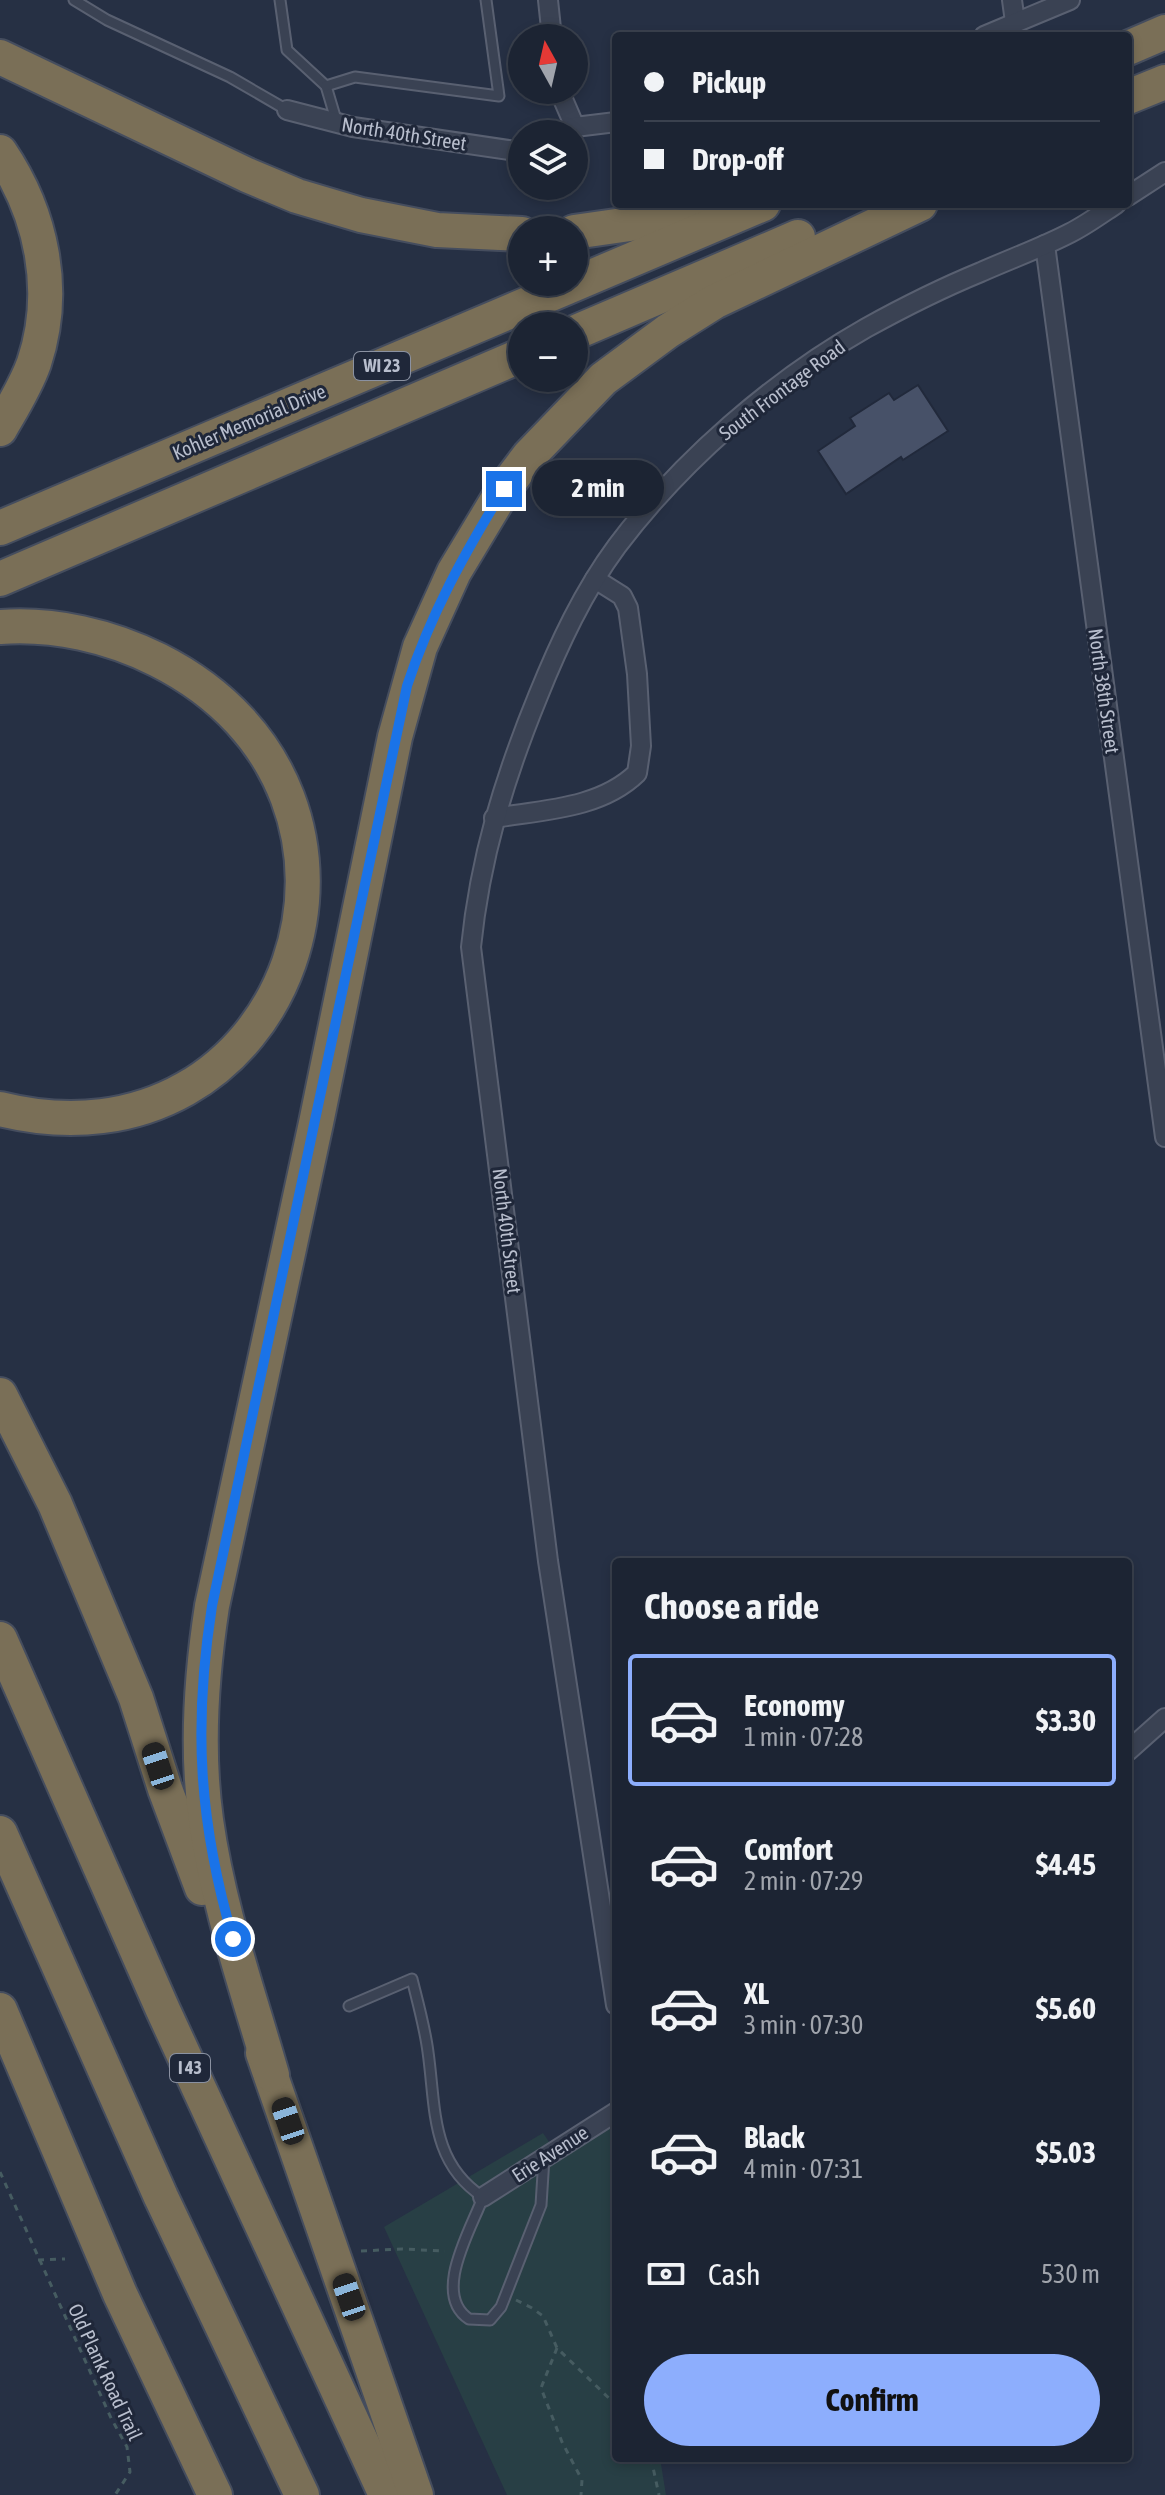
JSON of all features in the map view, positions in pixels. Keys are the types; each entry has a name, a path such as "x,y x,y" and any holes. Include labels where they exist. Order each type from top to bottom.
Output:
{"highway":[{"path":"1132,46 1165,32"},
{"path":"0,57 297,196 361,215 437,230 508,233"},
{"path":"1132,95 1165,82"},
{"path":"0,152 23,190 32,213 43,255 46,298 34,363 0,429"},
{"path":"588,230 672,218 706,208"},
{"name":"Kohler Memorial Drive","path":"0,528 754,208"},
{"path":"588,327 867,208"},
{"path":"272,2075 218,1885 206,1820 201,1744 204,1659 212,1606 395,737 420,647 454,572 504,489 529,456 603,379 714,302 912,208"},
{"name":"WI 23","path":"0,579 508,361"},
{"path":"0,627 58,629 98,636 133,647 214,695 247,728 276,768 297,823 303,860 300,924 293,953 276,997 252,1031 218,1066 182,1090 152,1104 107,1116 55,1119 0,1109"},
{"path":"0,1395 55,1504 136,1698 165,1789 272,2075 416,2495"},
{"name":"I 43","path":"0,1639 170,2024 386,2495"},
{"path":"0,1833 161,2197 302,2495"},
{"path":"0,2010 120,2294 215,2495"},
{"path":"0,2042 43,2114"}],"street":[{"path":"548,0 551,24"},
{"path":"1012,0 1015,22"},
{"path":"993,32 1070,0"},
{"name":"North 40th Street","path":"287,110 424,139 508,150"},
{"path":"588,127 612,123"},
{"path":"1132,193 1165,172"},
{"name":"South Frontage Road","path":"494,818 512,758 571,621 617,547 666,488 727,429 788,381 863,330 919,299 1073,232 1110,208"},
{"name":"North 38th Street","path":"1045,245 1165,1137"},
{"path":"494,818 574,805 611,793 637,773 641,746 637,674 628,608 622,596 595,579"},
{"name":"North 40th Street","path":"494,818 482,867 471,947 548,1561 612,1979"},
{"path":"1132,1747 1165,1718"},
{"name":"Erie Avenue","path":"483,2197 612,2115"}],"lane":[{"path":"74,0 107,20 230,77 287,110"},
{"path":"280,0 287,50 326,86 337,123"},
{"path":"326,86 355,77 499,96 486,0"},
{"path":"349,2006 412,1979 428,2048 436,2121 444,2150 460,2177 483,2197 452,2280 458,2307 465,2317 490,2320 499,2312 541,2205 544,2158"}],"path":[{"name":"Old Plank Road Trail","path":"0,2172 127,2447 130,2472 115,2495"},
{"path":"359,2251 425,2250 460,2255"},
{"path":"38,2260 65,2259"},
{"path":"506,2295 543,2316 557,2348 612,2401"},
{"path":"557,2348 541,2388 562,2442 582,2480 581,2495"},
{"path":"652,2462 659,2495"}],"green space":[{"path":"611,2126 612,2462 661,2462 666,2495 507,2495 384,2227 543,2133 560,2158"}],"building":[{"path":"918,385 948,431 903,460 901,457 846,494 818,451 855,426 850,418 889,393 894,400"}],"route":[{"path":"233,1939 218,1885 202,1778 204,1659 212,1606 407,686 420,647 454,572 504,489"}]}
